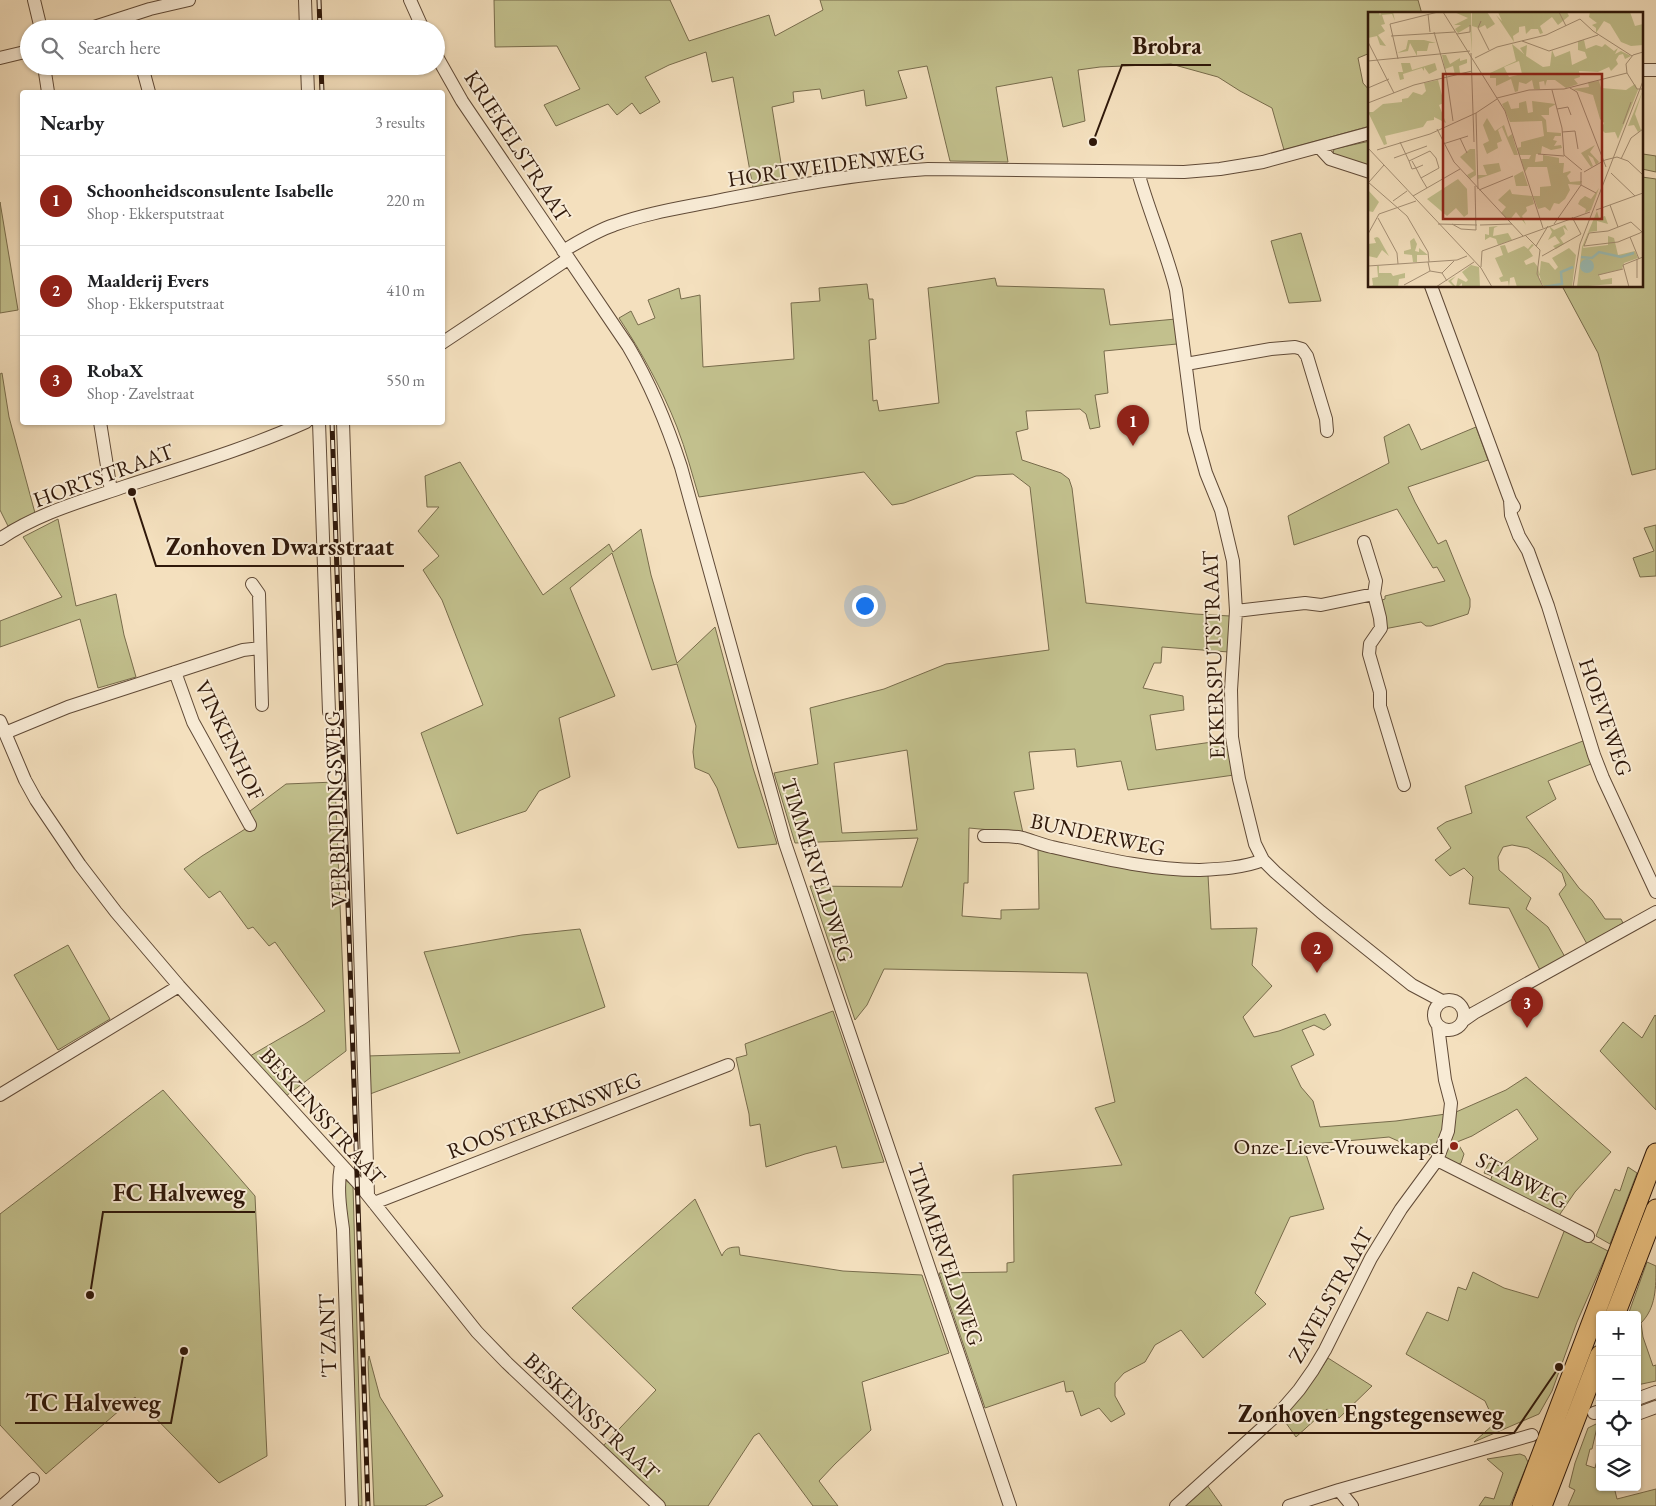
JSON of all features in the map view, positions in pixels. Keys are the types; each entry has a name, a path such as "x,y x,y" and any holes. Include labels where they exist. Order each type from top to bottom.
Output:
{"highway":[{"path":"1522,1506 1656,1153"},
{"path":"1617,1311 1656,1209"},
{"path":"1542,1506 1600,1356"}],"street":[{"path":"34,0 39,20"},
{"path":"116,20 189,0"},
{"path":"304,0 305,20"},
{"path":"410,0 419,20"},
{"path":"131,15 132,20"},
{"path":"0,58 20,53"},
{"name":"KRIEKELSTRAAT","path":"445,70 462,101 566,255"},
{"path":"45,75 48,90"},
{"path":"144,75 148,90"},
{"path":"307,75 308,90"},
{"name":"HORTWEIDENWEG","path":"445,341 600,230 635,218 754,193 899,171 968,168 1184,172 1220,169 1263,162 1368,134"},
{"path":"1319,147 1330,159 1368,171"},
{"name":"EKKERSPUTSTRAAT","path":"1138,172 1144,196 1171,268 1176,290 1190,402 1199,451 1221,510 1228,537 1235,581 1236,611 1231,690 1232,737 1234,757 1254,844 1263,860 1321,912 1412,985 1442,1001"},
{"name":"TIMMERVELDWEG","path":"566,255 639,366 649,384 668,429 681,467 785,843 1010,1506"},
{"name":"HOEVEWEG","path":"1432,288 1510,500 1511,515 1519,536 1528,551 1555,626 1594,756 1656,892"},
{"path":"1186,364 1271,349 1302,349 1307,356 1326,419 1327,431"},
{"path":"100,425 110,491"},
{"name":"HORTSTRAAT","path":"0,539 64,506 230,452 300,425"},
{"path":"309,425 314,432 319,568"},
{"path":"319,425 329,712"},
{"name":"VERBINDINGSWEG","path":"343,425 371,1199"},
{"path":"1364,542 1376,581 1374,594 1381,628 1370,644 1369,654 1380,692 1380,706 1404,785"},
{"name":"VINKENHOF","path":"252,584 259,594 262,705"},
{"path":"1236,611 1305,603 1321,605 1374,594"},
{"name":"VINKENHOF","path":"5,733 68,707 243,650 260,648"},
{"name":"VINKENHOF","path":"175,672 194,722 250,824"},
{"name":"BESKENSSTRAAT","path":"0,720 25,780 36,800 80,865 116,912 179,986 371,1199 477,1332 507,1363 659,1506"},
{"name":"BUNDERWEG","path":"984,836 1023,838 1042,846 1140,866 1172,870 1240,866 1263,860"},
{"name":"ZAVELSTRAAT","path":"1444,1067 1445,1049 1453,1030 1461,1025 1464,1020 1656,912"},
{"name":"EKKERSPUTSTRAAT","path":"1412,985 1428,1004 1436,1022"},
{"path":"0,1095 179,986"},
{"name":"ZAVELSTRAAT","path":"1442,1001 1452,1000 1460,1005 1499,999"},
{"path":"1442,1001 1435,1008 1436,1022 1444,1030 1453,1030"},
{"path":"1460,1005 1465,1014 1464,1020"},
{"name":"ZAVELSTRAAT","path":"1176,1506 1280,1412 1299,1390 1325,1350 1371,1258 1401,1209 1437,1160 1448,1131 1451,1102 1436,1022"},
{"name":"ROOSTERKENSWEG","path":"371,1199 728,1065"},
{"name":"STABWEG","path":"1437,1160 1588,1236"},
{"name":"'T ZANT","path":"341,1165 338,1179 343,1230 352,1506"},
{"path":"1641,1398 1656,1392"},
{"path":"1641,1413 1656,1407"},
{"path":"1289,1506 1532,1435"},
{"path":"2,1506 33,1479"},
{"path":"1339,1490 1352,1506"}],"shaded area":[{"path":"494,0 670,0 689,41 769,15 775,36 823,10 820,0 1418,0 1421,12 1368,12 1368,54 1358,58 1363,83 1368,89 1368,127 1284,150 1272,108 1218,77 1171,64 1100,67 1078,70 1085,121 1063,127 1052,77 996,87 1008,162 950,161 927,66 898,71 907,98 866,106 864,90 822,99 820,89 793,92 794,102 772,107 784,182 753,188 733,77 712,82 706,52 669,65 645,77 660,102 640,114 632,103 617,115 608,104 556,126 544,105 580,89 557,46 495,47"},
{"path":"1368,141 1368,167 1333,154 1334,149"},
{"path":"1644,154 1656,156 1656,172 1644,169"},
{"path":"1644,177 1656,179 1656,469 1632,475 1598,353 1563,288 1644,288"},
{"path":"0,202 18,310 0,313"},
{"path":"1301,233 1321,301 1289,303 1271,241"},
{"path":"995,278 997,286 1104,289 1110,325 1176,319 1177,344 1104,351 1108,393 1095,395 1100,427 1090,429 1086,414 1080,409 1026,411 1028,429 1016,432 1022,460 1061,473 1069,479 1072,488 1086,603 1230,616 1229,652 1162,647 1161,663 1154,663 1143,688 1183,696 1184,710 1150,715 1156,750 1226,740 1234,775 1128,790 1121,761 1077,767 1075,749 1029,752 1034,789 1014,792 1023,833 969,828 968,883 964,883 962,916 1001,919 1001,910 1039,909 1038,848 1208,875 1211,929 1257,928 1252,965 1272,986 1243,1017 1254,1037 1279,1031 1325,1014 1331,1025 1324,1030 1314,1025 1302,1030 1314,1055 1291,1066 1301,1087 1313,1101 1320,1127 1396,1121 1446,1114 1442,1134 1430,1155 1389,1137 1303,1145 1324,1209 1290,1217 1255,1293 1266,1304 1203,1358 1181,1330 1155,1345 1145,1362 1124,1373 1115,1383 1115,1396 1125,1414 1111,1422 1099,1408 1081,1416 1073,1391 1066,1392 1064,1381 985,1408 939,1273 1007,1272 1007,1263 1014,1262 1013,1175 1122,1165 1095,1108 1115,1102 1087,973 884,969 867,1005 855,1020 810,886 902,887 918,838 795,843 774,773 818,764 810,708 884,689 946,664 1049,650 1030,487 1013,474 976,476 904,503 892,505 864,472 699,497 683,444 665,399 636,344 619,318 631,311 638,325 655,318 648,300 679,288 681,299 700,295 703,367 794,359 791,303 820,301 819,288 867,284 869,299 873,299 876,339 869,340 873,401 877,400 879,411 939,403 928,288","holes":["907,750 917,830 842,833 834,763"]},
{"path":"2,373 9,417 35,513 8,526 0,510 0,374"},
{"path":"1409,424 1421,450 1476,427 1488,460 1408,487 1438,544 1446,540 1470,599 1468,614 1431,626 1426,626 1421,622 1384,629 1379,601 1385,599 1385,596 1445,581 1437,567 1433,568 1397,509 1294,545 1288,516 1389,463 1384,437"},
{"path":"460,462 543,595 609,544 613,552 641,529 651,575 677,663 715,627 753,768 777,844 738,848 717,788 709,774 695,768 693,752 696,726 677,664 652,670 612,553 570,588 615,696 559,718 570,777 539,791 526,811 457,834 421,733 483,705 442,600 423,570 439,556 418,531 439,507 427,507 425,476"},
{"path":"58,519 76,606 116,594 124,635 136,677 98,688 80,619 0,647 0,621 62,597 23,537"},
{"path":"1656,525 1656,576 1640,577 1633,558 1654,551 1644,528"},
{"path":"1583,741 1591,764 1548,781 1556,799 1526,817 1579,888 1592,900 1605,919 1621,919 1623,923 1587,944 1559,894 1566,885 1562,873 1528,848 1512,845 1503,847 1498,857 1499,870 1531,898 1526,909 1548,927 1565,957 1540,970 1509,908 1469,904 1473,877 1464,868 1450,876 1435,860 1451,848 1437,828 1446,822 1472,813 1465,786"},
{"path":"335,782 346,1051 286,1096 250,1056 325,1011 275,942 269,946 253,927 248,929 220,891 209,898 184,869 250,826 250,811 286,784"},
{"path":"580,929 605,1007 370,1094 367,1056 460,1053 424,952 522,935"},
{"path":"68,945 110,1019 58,1050 14,975"},
{"path":"833,1011 884,1162 842,1168 836,1146 766,1167 760,1124 750,1126 736,1058 747,1055 745,1044"},
{"path":"1655,1015 1656,1110 1600,1051 1623,1022 1642,1038"},
{"path":"1526,1077 1611,1152 1575,1192 1558,1217 1490,1182 1492,1176 1484,1173 1489,1163 1501,1166 1538,1139 1517,1109 1472,1136 1457,1142 1464,1154 1461,1163 1457,1165 1446,1160 1444,1153 1456,1112 1506,1090"},
{"path":"163,1090 255,1196 267,1456 219,1483 135,1397 46,1474 0,1425 0,1214"},
{"path":"1628,1167 1637,1173 1610,1244 1596,1236 1615,1189 1620,1191"},
{"path":"344,1179 353,1186 362,1506 356,1506"},
{"path":"695,1199 722,1256 728,1248 739,1247 740,1255 843,1271 922,1275 949,1353 862,1382 871,1430 819,1481 838,1506 813,1506 759,1433 754,1436 708,1506 666,1506 603,1446 656,1390 572,1308"},
{"path":"1565,1229 1608,1251 1577,1322 1552,1391 1539,1414 1474,1442 1495,1423 1485,1401 1406,1354 1427,1312 1448,1321 1458,1287 1466,1290 1473,1272 1504,1288 1538,1298"},
{"path":"1647,1262 1656,1266 1655,1289 1650,1311 1641,1323 1641,1311 1629,1311"},
{"path":"1641,1323 1643,1337 1653,1366 1656,1365 1656,1381 1641,1384"},
{"path":"369,1356 380,1397 443,1496 425,1506 374,1506"},
{"path":"1328,1358 1372,1386 1339,1418 1327,1409 1296,1437 1281,1416 1319,1372"},
{"path":"1596,1424 1592,1449 1590,1449 1586,1465 1595,1468 1596,1464 1596,1491 1615,1491 1617,1499 1656,1489 1656,1506 1568,1506 1575,1490 1569,1487 1575,1463 1588,1428"},
{"path":"1520,1454 1525,1456 1528,1462 1510,1506 1479,1506 1485,1497 1494,1499 1503,1473 1487,1459"},
{"path":"1207,1485 1222,1506 1184,1506"}],"railway":[{"path":"319,0 320,20"},
{"path":"321,75 322,90"},
{"path":"332,425 368,1506"}],"place":[{"name":"Brobra","path":"1093,142"},
{"name":"Schoonheidsconsulente Isabelle","path":"1133,446"},
{"name":"Zonhoven Dwarsstraat","path":"132,492"},
{"name":"Maalderij Evers","path":"1317,973"},
{"name":"RobaX","path":"1527,1028"},
{"name":"Onze-Lieve-Vrouwekapel","path":"1454,1146"},
{"name":"FC Halveweg","path":"90,1295"},
{"name":"TC Halveweg","path":"184,1351"},
{"name":"Zonhoven Engstegenseweg","path":"1559,1367"}]}
